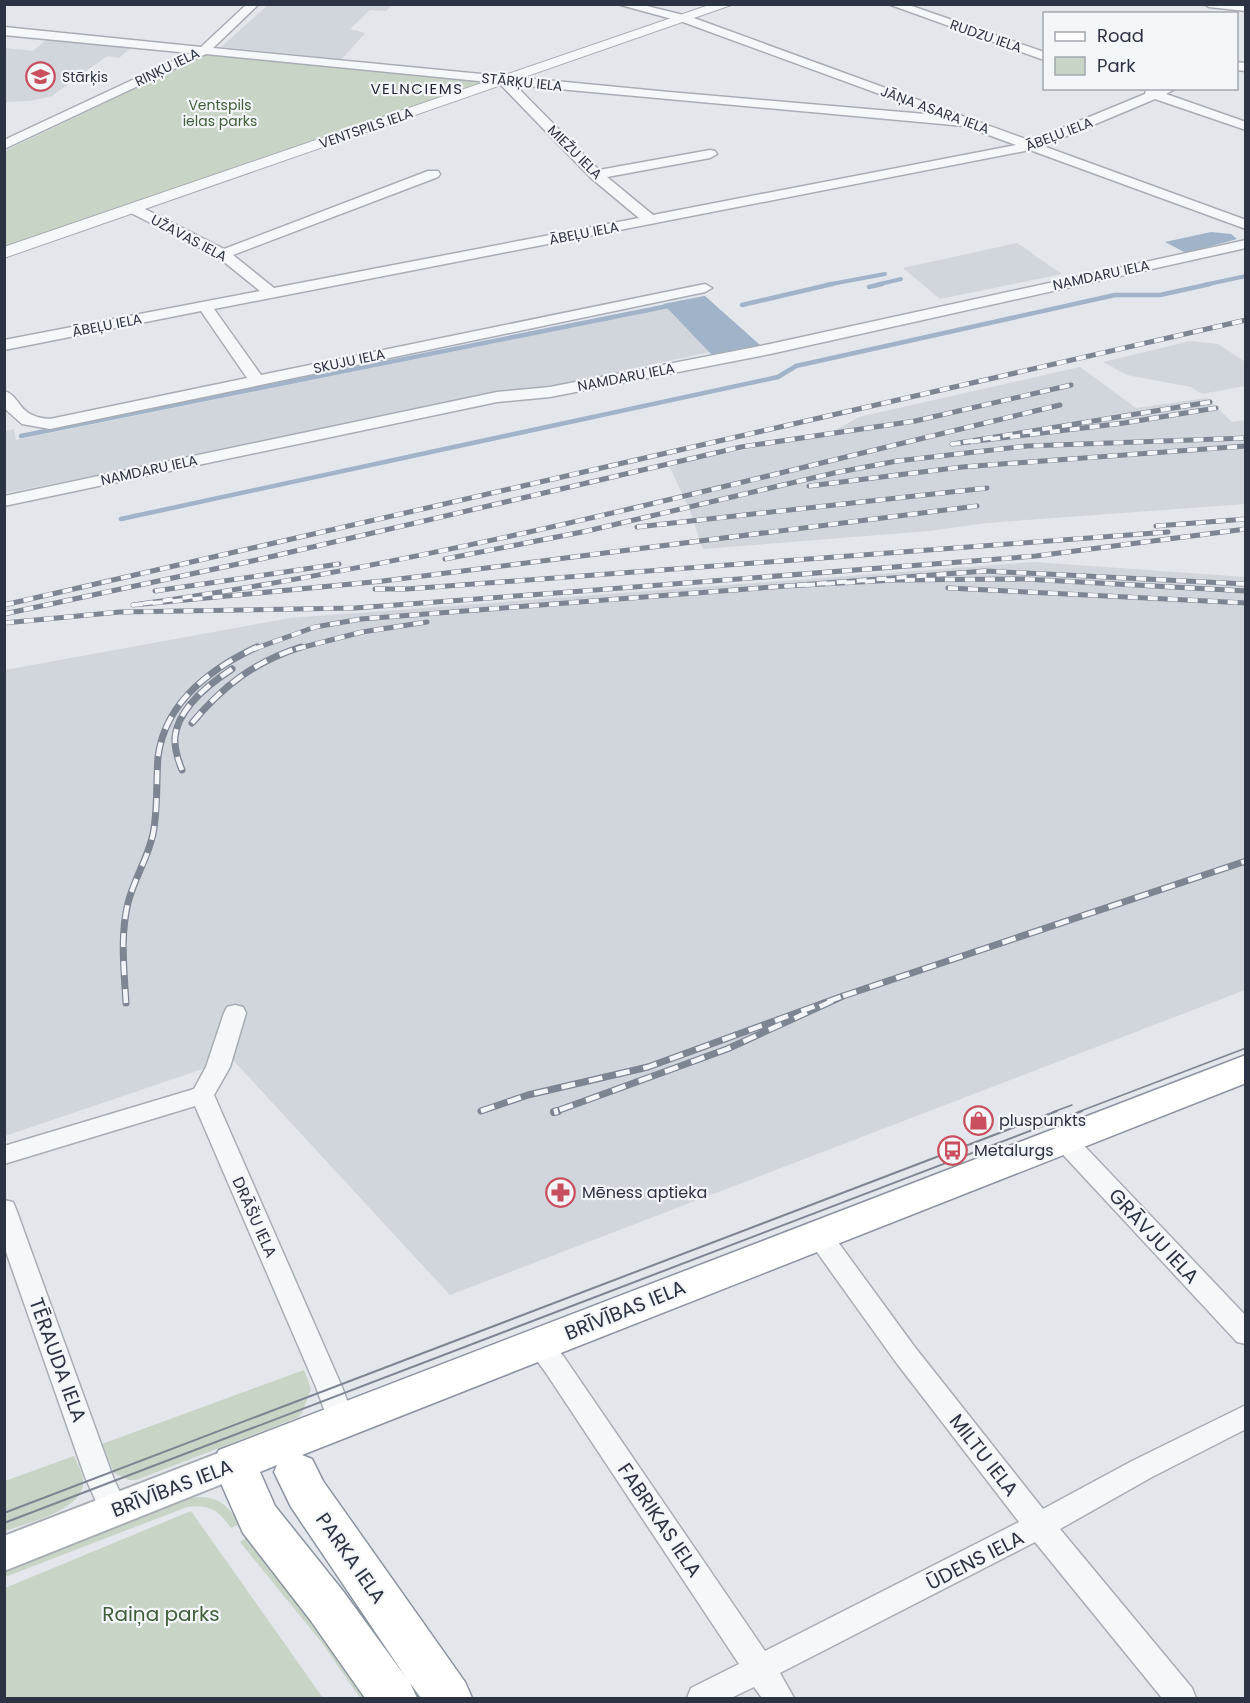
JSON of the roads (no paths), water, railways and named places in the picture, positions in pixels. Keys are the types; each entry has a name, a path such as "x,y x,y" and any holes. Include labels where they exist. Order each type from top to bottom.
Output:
{"highway":[{"name":"BRĪVĪBAS IELA","path":"234,1463 1245,1068"},
{"path":"234,1463 296,1472 341,1421"},
{"path":"234,1463 259,1519 327,1606 393,1698"},
{"name":"PARKA IELA","path":"296,1472 307,1494 448,1698"}],"main road":[{"name":"BRĪVĪBAS IELA","path":"4,1554 234,1463"}],"street":[{"name":"RIŅĶU IELA","path":"4,145 203,51 254,4"},
{"name":"JĀŅA ASARA IELA","path":"622,4 687,19 1245,225"},
{"name":"VENTSPILS IELA","path":"4,253 728,4"},
{"name":"RUDZU IELA","path":"893,4 1043,56"},
{"path":"1209,4 1245,8"},
{"name":"STĀRĶU IELA","path":"4,31 503,80 968,122"},
{"name":"MIEŽU IELA","path":"503,80 596,175 650,220"},
{"path":"1143,90 1245,126"},
{"name":"ĀBEĻU IELA","path":"4,345 1031,146 1167,90"},
{"path":"596,175 710,154"},
{"path":"223,254 434,174"},
{"name":"UŽAVAS IELA","path":"134,209 223,254 271,292"},
{"name":"NAMDARU IELA","path":"4,501 497,397 549,392 770,349 1245,244"},
{"name":"SKUJU IELA","path":"4,396 19,417 26,421 50,424 705,288"},
{"path":"205,306 257,381"},
{"path":"4,1155 201,1095 218,1067 235,1013"},
{"name":"DRĀŠU IELA","path":"201,1095 329,1387 341,1421"},
{"name":"GRĀVJU IELA","path":"1063,1139 1245,1334"},
{"name":"TĒRAUDA IELA","path":"4,1209 99,1477 114,1510"},
{"name":"MILTU IELA","path":"818,1234 920,1373 1039,1526 1181,1698"},
{"name":"FABRIKAS IELA","path":"538,1344 555,1365 779,1698"},
{"name":"ŪDENS IELA","path":"702,1698 1039,1526 1245,1416"}],"water":[{"path":"1211,232 1231,234 1237,239 1186,253 1165,242"},
{"path":"705,296 760,345 712,355 663,304"}],"waterway":[{"path":"826,285 885,274"},
{"path":"1204,285 1246,276"},
{"path":"876,285 901,279"},
{"path":"742,305 832,284"},
{"path":"869,287 882,284"},
{"path":"121,519 778,377 796,366 1115,295 1160,295 1210,284"},
{"path":"21,436 668,306"}],"tram line":[{"path":"1078,1112 1246,1048"},
{"path":"1053,1112 1072,1105"},
{"path":"4,1513 1057,1111"},
{"path":"4,1523 1082,1111"}],"railway":[{"path":"4,605 1246,320"},
{"path":"4,614 261,559 741,447 915,421 1071,385"},
{"path":"1210,402 952,444 1124,423 1216,408"},
{"path":"977,506 383,581 133,605 367,566 483,542 1060,405"},
{"path":"445,559 587,531 834,473 897,461 1027,446 1246,438"},
{"path":"809,486 962,467 1246,446"},
{"path":"637,527 987,488"},
{"path":"1156,526 1246,519"},
{"path":"4,623 120,612 355,608 543,594 1036,556 1246,529"},
{"path":"375,589 407,589 1168,532"},
{"path":"155,591 339,564"},
{"path":"786,586 985,571 1246,584"},
{"path":"786,586 895,580 1024,579 1246,591"},
{"path":"254,649 315,627 361,619 786,586"},
{"path":"948,588 1246,603"},
{"path":"296,649 362,632 427,622"},
{"path":"126,1003 124,927 131,894 148,852 155,825 158,757 162,737 180,704 192,690 223,666 257,647"},
{"path":"192,723 240,677 268,660 301,647"},
{"path":"182,770 175,741 177,726 196,698 232,669"},
{"path":"843,996 1246,861"},
{"path":"481,1111 528,1095 648,1067 843,996"},
{"path":"558,1111 554,1112 727,1049 843,996"}],"place":[{"name":"Stārķis","path":"41,77"},
{"name":"pluspunkts","path":"978,1120"},
{"name":"Metalurgs","path":"953,1150"},
{"name":"Mēness aptieka","path":"561,1192"}],"district":[{"name":"VELNCIEMS","path":"417,89"}],"park label":[{"name":"Ventspils ielas parks","path":"220,114"},
{"name":"Raiņa parks","path":"161,1614"}]}
